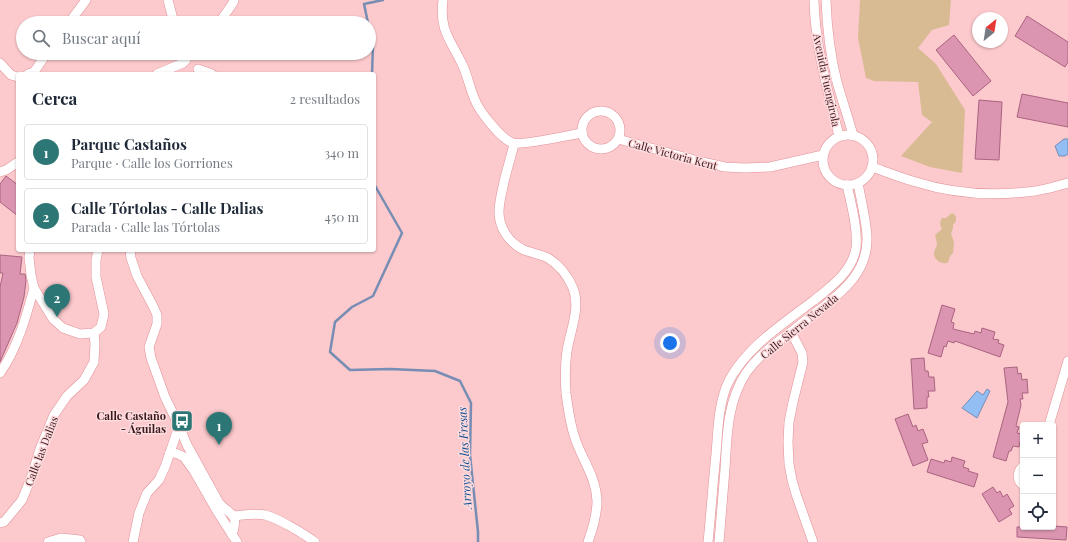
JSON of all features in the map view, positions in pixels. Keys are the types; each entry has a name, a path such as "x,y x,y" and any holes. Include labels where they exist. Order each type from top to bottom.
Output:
{"street":[{"path":"74,16 86,0"},
{"path":"168,0 172,16"},
{"path":"224,16 234,0"},
{"path":"443,0 442,22 446,33 464,66 475,102 485,117 506,140 514,144 526,143 582,133"},
{"name":"Avenida Fuengirola","path":"814,0 819,51 838,136"},
{"name":"Avenida Fuengirola","path":"826,0 827,20 837,81 853,135"},
{"path":"34,72 42,60"},
{"path":"162,72 179,65 183,60"},
{"path":"0,63 11,76 16,77"},
{"path":"198,69 206,72"},
{"name":"Calle Victoria Kent","path":"596,112 607,112 619,123 620,129 618,139 610,147 604,149 592,147 584,139 582,133 584,122 591,114 596,112"},
{"path":"853,135 861,138 869,144 874,163 871,172 864,180 847,185 835,182 827,174 823,166 823,156 827,146 838,136 853,135"},
{"name":"Calle Victoria Kent","path":"618,139 725,167 770,167 823,156"},
{"path":"514,144 500,198 499,213 505,234 522,249 547,258 557,265 567,276 574,289 576,302 567,351 565,370 566,393 575,438 589,469 596,494 596,515 588,542"},
{"path":"0,172 16,163"},
{"path":"872,167 917,183 953,191 1003,194 1027,192 1068,183"},
{"name":"Calle Sierra Nevada","path":"719,542 728,426 737,390 746,373 757,360 772,346 841,293 853,280 862,265 866,252 867,238 858,183"},
{"name":"Calle Sierra Nevada","path":"708,542 718,425 727,385 737,368 749,353 765,338 834,285 852,261 856,249 854,223 847,185"},
{"path":"30,252 31,275 34,288 53,319 63,328 80,334 94,333 100,327 104,314 96,277 98,252"},
{"path":"130,252 130,258 137,276 154,306 157,315 157,324 149,347 151,358 165,397 187,445 219,503 224,510 230,512 234,516 235,538"},
{"path":"0,373 7,362 24,324 34,288"},
{"path":"790,332 802,353 803,362 792,402 789,422 789,464 796,494 813,542"},
{"name":"Calle las Dalias","path":"0,523 4,522 22,500 54,415 67,396 84,380 94,362 94,333"},
{"path":"1050,422 1068,361"},
{"path":"133,542 140,513 147,493 159,480 179,426"},
{"path":"170,452 184,457 194,470 217,511 235,538"},
{"path":"1020,470 1018,472 1018,480 1020,482"},
{"path":"234,516 254,514 265,515 278,520 315,542"},
{"path":"48,542 61,538 80,540 81,542"}],"shaded area":[{"path":"860,0 951,0 949,25 932,30 918,48 936,64 965,110 962,173 930,167 901,156 932,122 922,115 918,82 874,81 866,78 858,38"},
{"path":"952,213 956,217 951,234 954,242 953,253 947,263 942,263 936,259 934,255 937,245 935,235 942,229 940,223 942,218 946,218"}],"water":[{"path":"1064,139 1068,139 1068,154 1065,156 1059,156 1055,146"},
{"path":"987,389 990,391 977,418 962,408 977,391 983,395"}],"building":[{"path":"1027,16 1068,42 1068,62 1065,67 1015,36"},
{"path":"954,35 991,81 973,96 936,50"},
{"path":"1022,94 1068,103 1068,127 1017,117"},
{"path":"979,100 1002,102 999,160 975,159"},
{"path":"6,176 16,184 16,214 0,202 0,184"},
{"path":"0,255 22,257 20,274 25,274 26,281 24,297 17,323 0,362 0,287 3,273 0,273"},
{"path":"942,305 955,309 951,322 954,323 953,329 974,334 975,331 981,333 982,328 995,332 993,339 999,340 998,343 1004,345 1000,357 955,341 954,343 948,341 946,347 944,346 941,357 928,353"},
{"path":"924,358 925,371 928,371 929,377 934,377 935,391 928,391 929,397 927,397 927,408 914,409 911,359"},
{"path":"1017,367 1018,374 1021,373 1022,380 1027,379 1028,393 1022,393 1023,399 1020,399 1021,405 1016,426 1019,427 1017,433 1020,434 1019,447 1013,446 1011,451 1009,451 1006,461 993,457 1008,402 1004,368"},
{"path":"908,414 913,427 916,425 918,431 923,429 928,442 922,444 928,460 913,466 895,419"},
{"path":"952,457 965,461 963,467 969,469 968,471 978,474 974,487 927,472 931,459 944,463 945,460 951,462"},
{"path":"993,487 997,493 1000,491 1003,497 1007,494 1014,506 1009,509 1012,514 999,522 982,494"},
{"path":"1056,526 1067,527 1066,540 1017,537 1017,527 1020,527 1020,530 1056,530"}],"waterway":[{"name":"Arroyo de las Fresas","path":"367,16 364,4 383,0"},
{"name":"Arroyo de las Fresas","path":"372,60 372,72"},
{"name":"Arroyo de las Fresas","path":"376,188 402,233 373,296 352,307 335,322 330,352 350,370 390,369 435,371 460,381 471,403 470,455 478,542"}],"place":[{"name":"Calle Tórtolas - Calle Dalias","path":"57,317"},
{"name":"Calle Castaño - Águilas","path":"182,421"},
{"name":"Parque Castaños","path":"219,445"}]}
